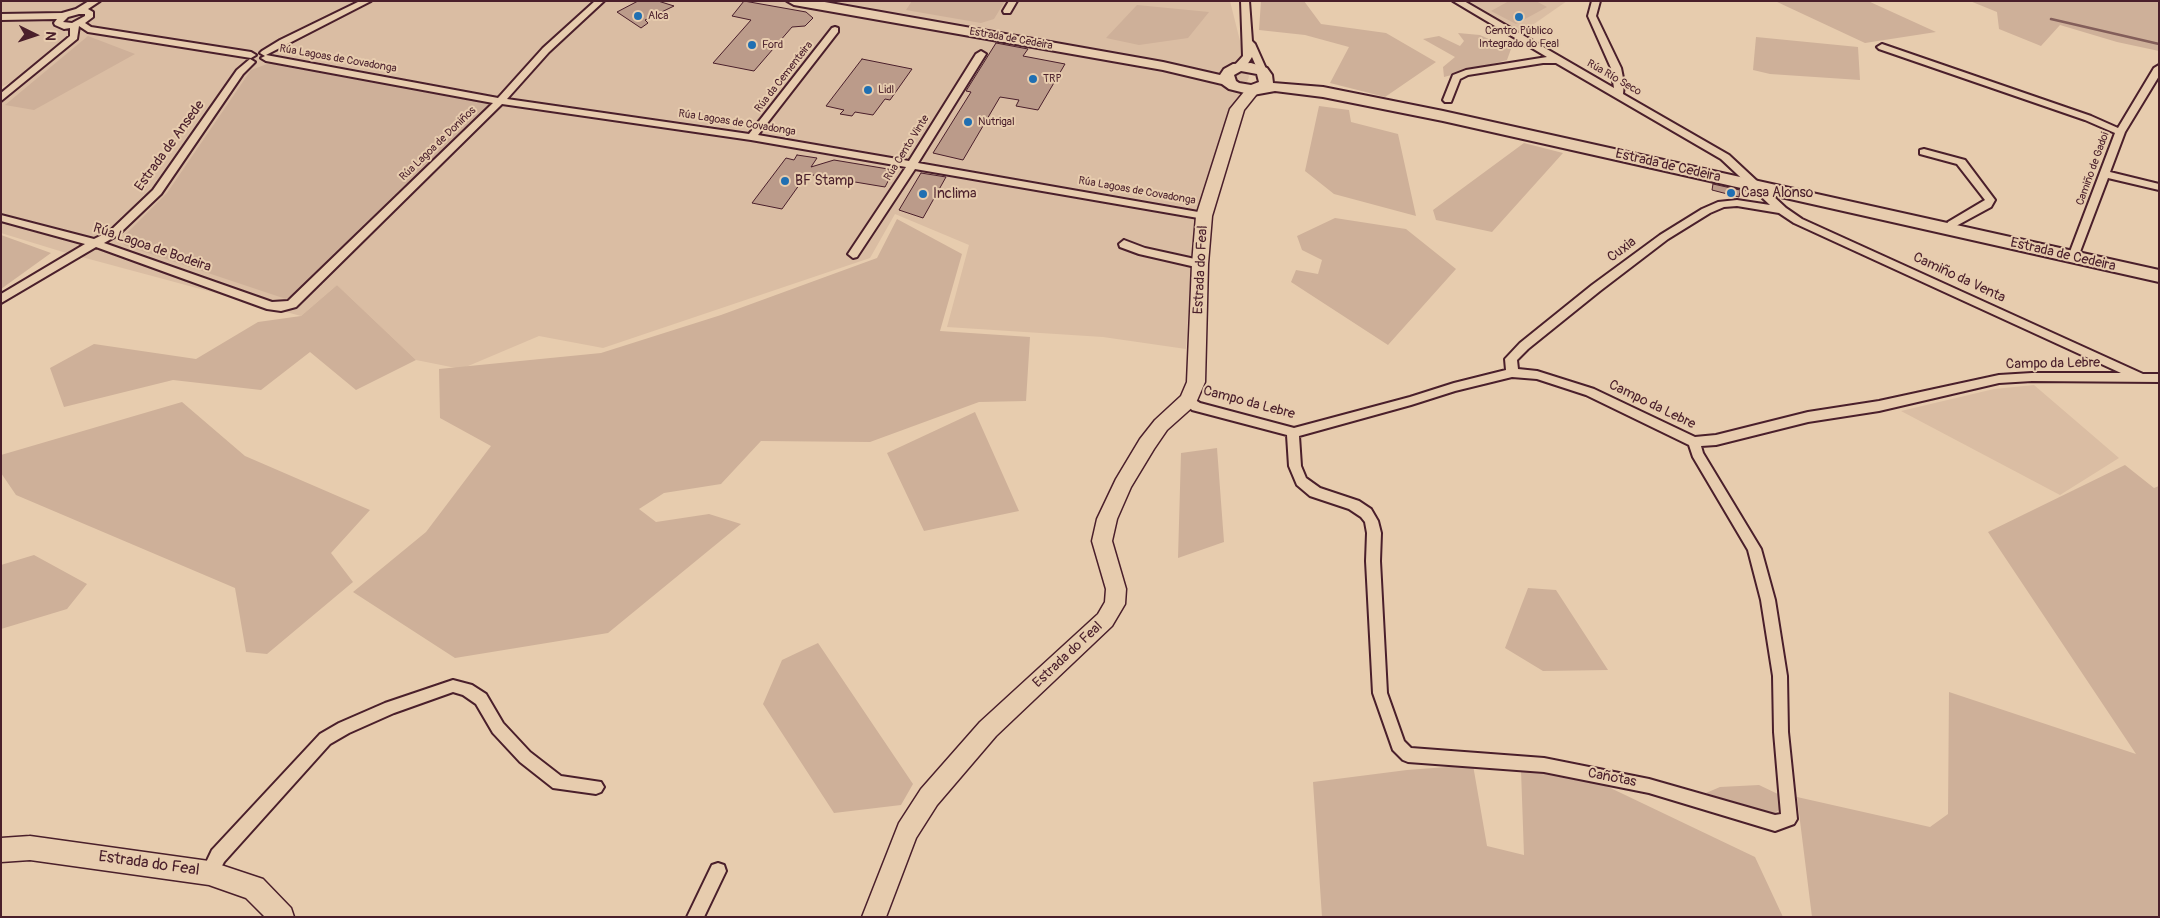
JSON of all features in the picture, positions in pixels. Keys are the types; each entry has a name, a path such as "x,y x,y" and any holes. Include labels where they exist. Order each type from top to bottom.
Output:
{"main road":[{"name":"Estrada de Cedeira","path":"794,1 1163,66 1232,76"},
{"name":"Estrada de Cedeira","path":"809,1 1185,64 1232,76"},
{"path":"1251,67 1260,81 1239,89 1232,76 1251,67"},
{"path":"1232,76 1237,109"},
{"name":"Estrada de Cedeira","path":"1260,81 1275,87 1323,92 1421,111 1446,108 1468,121 2159,276"},
{"name":"Estrada do Feal","path":"874,917 907,831 929,797 988,730 1105,620 1115,604 1116,588 1102,541 1107,519 1123,484 1147,444 1161,426 1189,400 1196,382 1200,264 1204,216 1237,109 1260,81"},
{"name":"Estrada do Feal","path":"1,850 30,848 209,872 254,888 282,917"}],"street":[{"path":"1,17 61,20 96,1"},
{"path":"61,20 64,26 77,24 104,1"},
{"path":"77,24 88,29 250,59 265,56 283,42 367,1"},
{"name":"Rúa Lagoa de Doniños","path":"292,304 500,101 546,50 600,1"},
{"path":"1008,11 1013,1"},
{"path":"1232,76 1248,56 1245,1"},
{"name":"Rúa Río Seco","path":"1457,1 1725,157 1754,185"},
{"path":"1596,1 1592,16 1616,68 1619,83 1618,95"},
{"path":"79,11 89,12 90,14"},
{"path":"1,98 74,37 77,24"},
{"name":"Rúa da Cementeira","path":"751,137 835,30"},
{"path":"1246,30 1260,81"},
{"path":"1882,47 2088,118 2120,132"},
{"path":"1527,63 1540,58 1544,52"},
{"name":"Rúa Cento Vinte","path":"853,254 912,165 981,54"},
{"name":"Rúa Lagoas de Covadonga","path":"265,56 500,101 751,137 1204,216"},
{"name":"Estrada de Ansede","path":"1,299 94,242 114,233 157,192 250,59"},
{"path":"1446,108 1456,77 1466,73 1558,60"},
{"name":"Camiño de Gadoi","path":"2073,257 2120,132 2159,68"},
{"path":"1924,152 1961,162 1990,200 1986,206 1952,224 1950,228"},
{"path":"2105,174 2159,187"},
{"name":"Camiño da Venta","path":"1754,185 1782,210 1798,220 2159,385"},
{"name":"Cuxia","path":"1512,373 1511,359 1524,346 1596,288 1657,243 1706,211 1722,204 1737,203 1782,210"},
{"name":"Rúa Lagoa de Bodeira","path":"1,218 94,242 271,306 281,307 292,304"},
{"path":"1124,244 1143,251 1200,264"},
{"name":"Campo da Lebre","path":"1189,400 1196,407 1286,429 1293,433 1411,401 1454,387 1512,373 1537,375 1582,388 1694,442 1716,440 1808,417 1880,406 1999,379 2032,376 2143,379"},
{"path":"2143,379 2159,378"},
{"name":"Cañotas","path":"1293,433 1292,442 1295,466 1301,481 1315,492 1354,505 1366,514 1371,522 1374,533 1373,560 1380,693 1398,746 1408,755 1544,765 1649,786 1775,822 1789,819 1781,732 1780,676 1768,600 1754,549 1697,454 1694,442"},
{"path":"209,872 218,856 325,739 344,728 390,708 453,686 468,690 481,699 498,728 525,756 558,783 596,787"},
{"path":"695,917 718,872"}],"shaded area":[{"path":"1,1 1230,1 1249,77 1241,97 1227,116 1199,206 1191,266 1186,349 1103,337 947,327 969,245 895,214 870,258 603,348 539,336 461,369 416,360 337,285 301,316 63,252 1,233 1,92 12,82 1,87"},
{"path":"912,1 1005,1 994,19 981,23 906,10"},
{"path":"1261,1 1304,1 1321,24 1386,33 1436,62 1385,97 1330,83 1349,47 1305,35 1259,30"},
{"name":"Centro Público Integrado do Feal","path":"1468,1 1567,1 1521,33"},
{"path":"1509,1 1536,1 1547,7 1516,24 1491,11"},
{"path":"1775,1 1868,1 1936,32 1865,43"},
{"path":"1970,1 2159,1 2159,51 2117,42 2060,25 2041,46 1999,29 1997,12"},
{"path":"1137,5 1209,12 1188,38 1139,45 1106,38"},
{"path":"1458,33 1480,35 1511,49 1507,60 1444,77 1443,67 1455,57 1423,39 1439,36 1460,46 1464,41"},
{"path":"88,36 135,54 34,110 5,105"},
{"path":"1756,37 1858,47 1860,80 1770,74 1753,70"},
{"path":"270,63 483,100 488,104 488,108 286,299 124,245 123,241 126,234 167,193 251,70"},
{"path":"1319,106 1349,110 1351,122 1398,134 1416,216 1334,194 1305,171"},
{"path":"1524,143 1563,153 1492,232 1436,220 1433,210"},
{"path":"1335,218 1406,229 1456,269 1388,345 1291,282 1296,270 1318,274 1322,260 1302,250 1297,236"},
{"path":"897,219 962,254 940,331 1030,337 1026,401 979,402 870,442 761,441 721,484 664,493 639,509 656,522 709,514 741,524 608,633 455,658 353,592 426,532 491,446 440,418 439,369 601,353 721,315 877,258"},
{"path":"1,235 51,253 1,289"},
{"path":"337,285 416,360 356,390 310,352 261,390 173,380 64,407 50,368 94,344 196,359 258,322 301,316"},
{"path":"2034,385 2119,458 2060,495 1901,411 1994,389"},
{"path":"182,402 245,456 370,510 331,553 353,582 267,654 246,652 235,588 16,495 1,473 1,455"},
{"path":"975,412 1019,511 924,531 887,453"},
{"path":"1217,448 1224,542 1178,558 1181,453"},
{"path":"2125,465 2154,488 2159,486 2159,917 1812,917 1797,797 1930,827 1948,814 1949,692 2136,754 1988,532"},
{"path":"34,555 87,584 67,609 1,629 1,565"},
{"path":"1528,588 1556,590 1608,670 1543,671 1505,648"},
{"path":"818,643 913,784 901,805 834,813 763,704 782,660"},
{"path":"1473,765 1487,846 1524,855 1521,770 1600,783 1755,857 1783,917 1322,917 1313,782 1407,770"},
{"path":"1759,785 1780,795 1780,809 1770,817 1719,803 1706,793 1720,787"}],"building":[{"name":"Alca","path":"638,1 658,1 674,6 645,20 648,23 641,28 617,12"},
{"name":"Ford","path":"744,1 806,12 813,18 805,26 792,27 754,71 713,63 751,20 732,16"},
{"name":"Nutrigal","path":"996,43 1028,49 1023,56 1065,64 1038,110 1016,106 1019,100 1000,97 963,160 933,153 971,92 966,91"},
{"name":"Lidl","path":"862,59 912,69 890,100 885,99 873,115 855,112 852,116 840,114 844,110 826,106"},
{"path":"797,155 817,158 811,167 834,160 894,170 885,187 807,174 782,209 752,203 786,158 794,160"},
{"name":"Inclima","path":"921,173 946,177 923,218 899,210"},
{"path":"1713,184 1740,190 1739,197 1712,190"}],"waterway":[{"path":"2051,19 2159,44"}],"place":[{"name":"Alca","path":"638,16"},
{"name":"Centro Público Integrado do Feal","path":"1519,17"},
{"name":"Ford","path":"752,45"},
{"name":"TRP","path":"1033,79"},
{"name":"Lidl","path":"868,90"},
{"name":"Nutrigal","path":"968,122"},
{"name":"BF Stamp","path":"785,181"},
{"name":"Casa Alonso","path":"1731,193"},
{"name":"Inclima","path":"923,194"}]}
